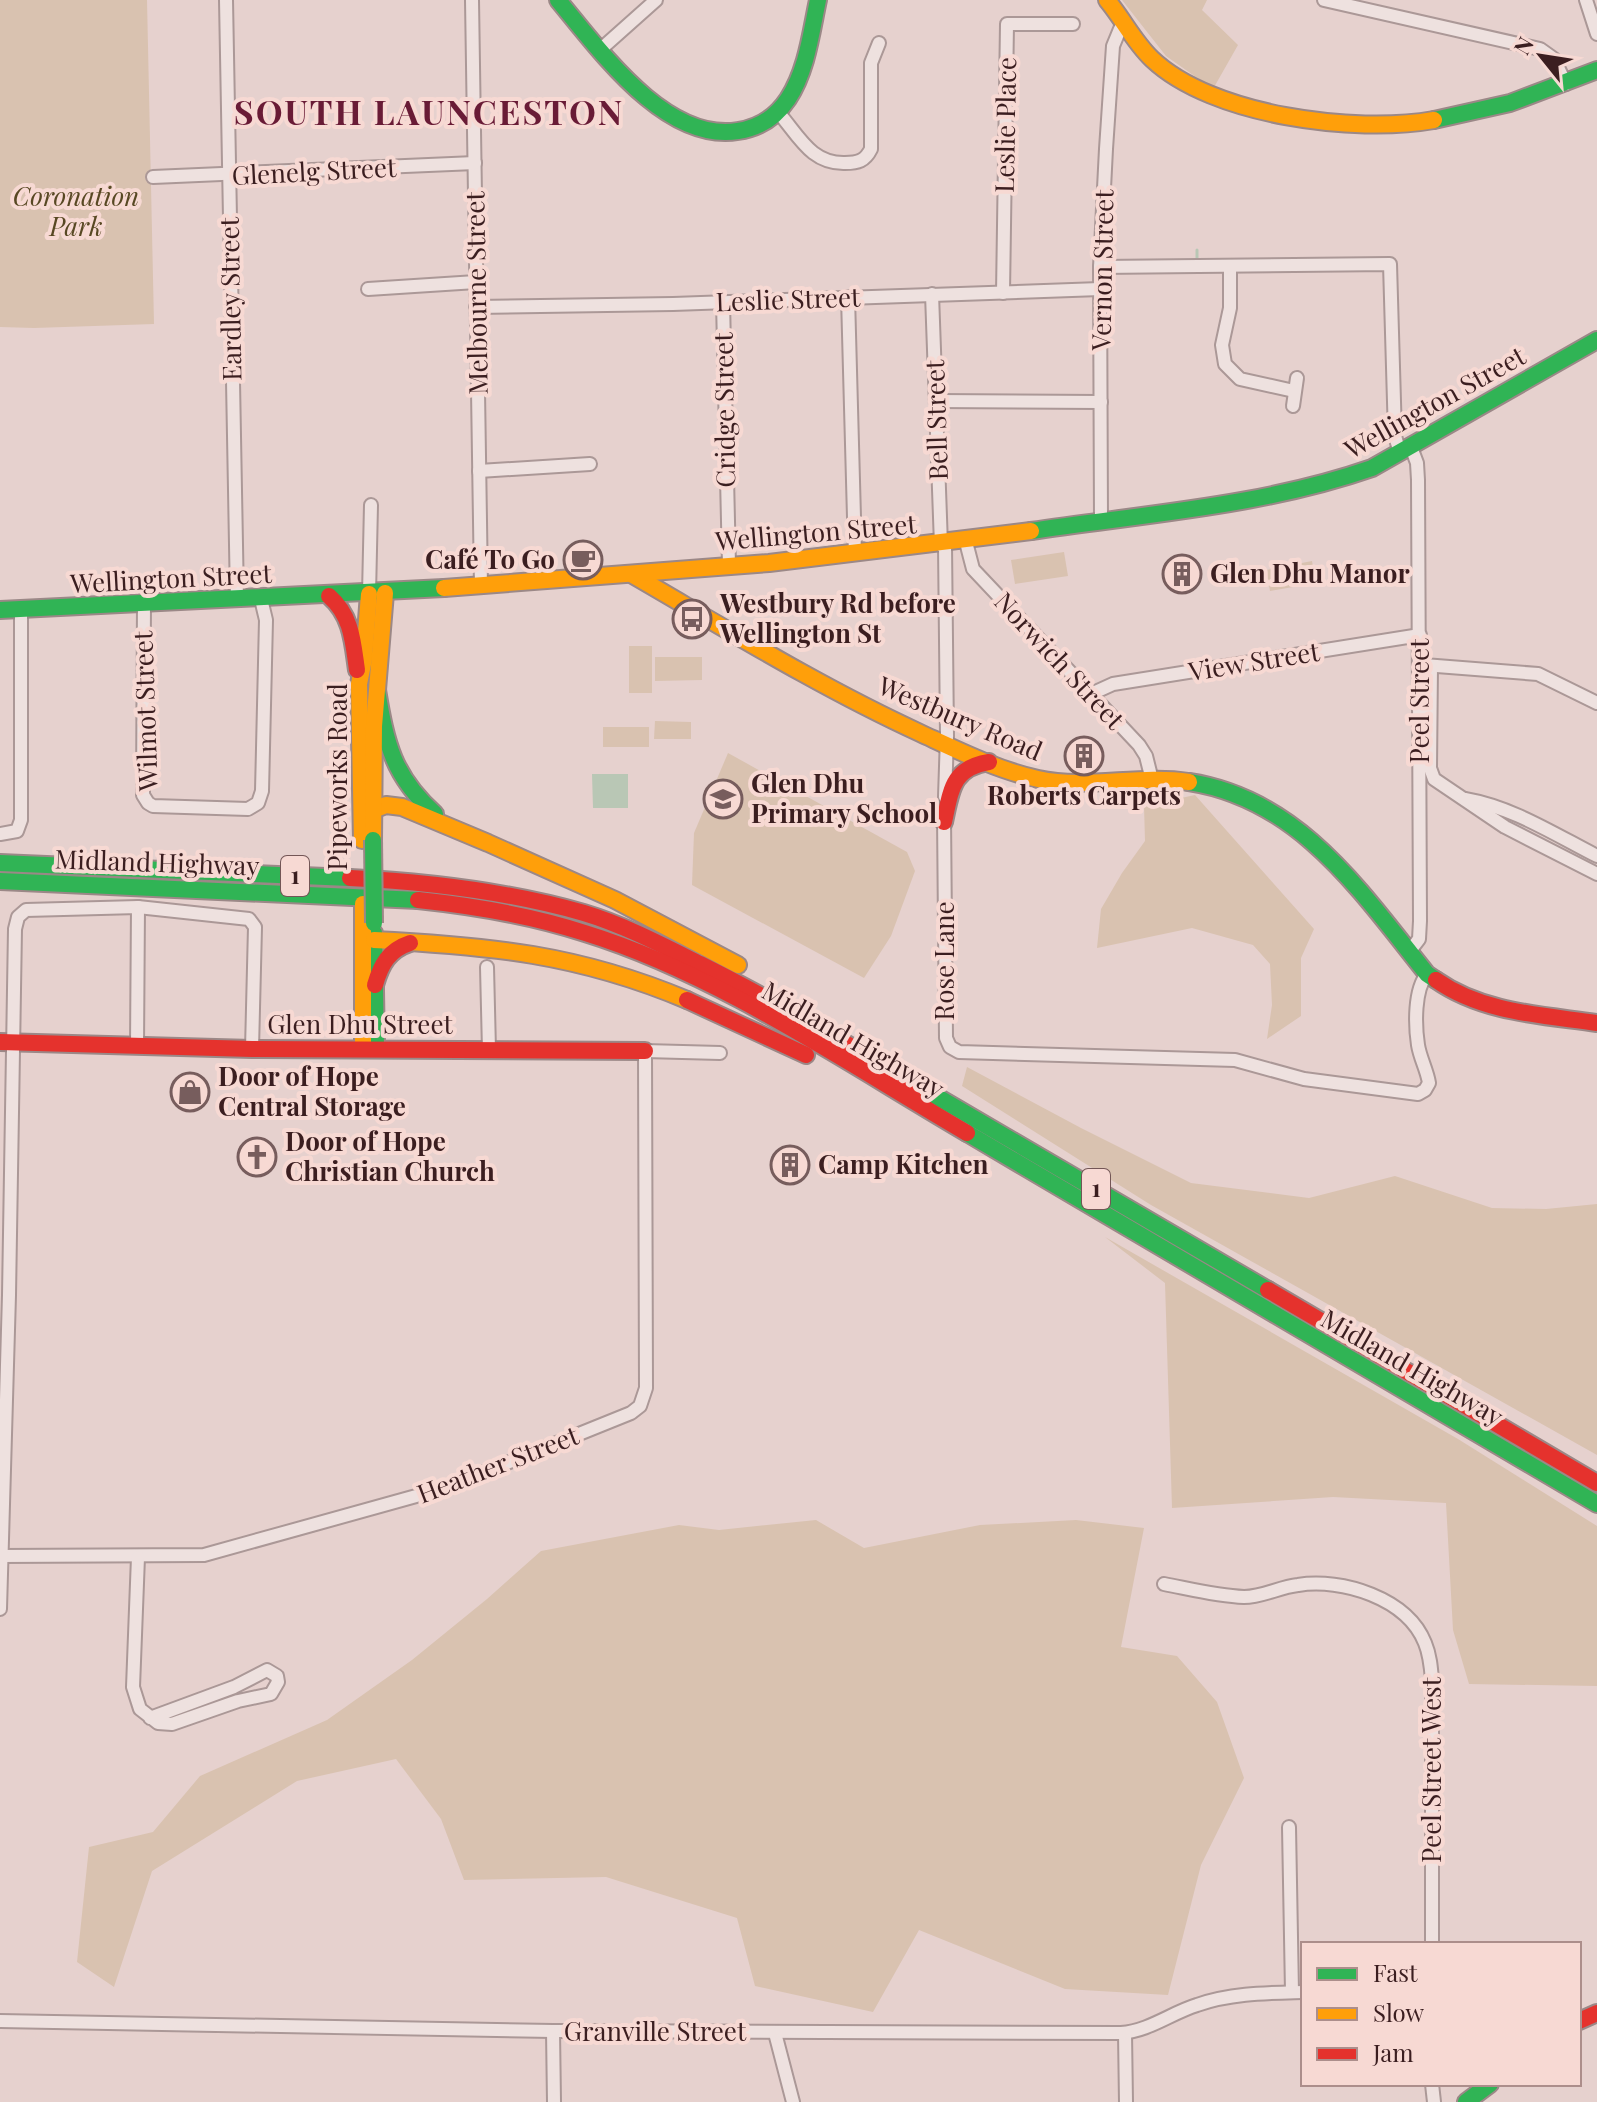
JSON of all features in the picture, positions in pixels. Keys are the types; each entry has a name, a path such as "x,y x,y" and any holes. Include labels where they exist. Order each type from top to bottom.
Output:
{"main road":[{"path":"558,0 652,102 693,127 713,133 744,131 763,124 778,112 797,80 818,0"},
{"path":"1107,0 1136,42 1159,66 1187,82 1262,111 1346,125 1416,124 1464,117 1500,109 1597,70"},
{"name":"Wellington Street","path":"0,610 329,596 633,575 943,545 1295,491 1347,478 1405,450 1597,340"},
{"name":"Westbury Road","path":"633,575 780,661 989,762 1046,782 1068,785 1152,780 1211,783 1242,793 1271,808 1317,846 1427,974 1460,996 1486,1005 1597,1023"},
{"name":"Pipeworks Road","path":"370,1048 368,840 359,687 377,593"},
{"name":"Pipeworks Road","path":"370,1048 375,985 363,904 373,810 377,593"},
{"path":"329,596 342,606 348,617 359,687 377,690 385,740 399,775 424,805 466,833"},
{"path":"944,822 951,789 958,775 971,765 989,762"},
{"path":"373,810 396,805 466,833 593,889 708,948 938,1086 1040,1155"},
{"name":"Midland Highway","path":"0,863 410,881 471,888 549,904 624,928 705,964 773,1000 1597,1483"},
{"name":"Midland Highway","path":"0,881 404,898 464,905 557,924 649,957 739,1000 1597,1504"},
{"path":"368,932 415,942 532,953 599,968 664,989 733,1018 986,1146"},
{"path":"375,985 387,956 397,947 415,942"},
{"name":"Glen Dhu Street","path":"7,1042 252,1049 645,1051"},
{"path":"1466,2102 1487,2086"}],"street":[{"name":"Eardley Street","path":"226,0 237,599"},
{"name":"Melbourne Street","path":"472,0 481,586"},
{"path":"601,49 656,0"},
{"path":"1324,0 1540,49 1554,59 1566,84"},
{"path":"1586,0 1597,34"},
{"name":"Leslie Place","path":"1003,293 1007,24 1073,24"},
{"name":"Vernon Street","path":"1101,521 1100,267 1113,46 1125,24"},
{"path":"778,112 823,161 830,164 856,163 867,157 871,149 871,63 879,43"},
{"name":"Glenelg Street","path":"153,177 475,163"},
{"name":"Peel Street","path":"1230,266 1390,264 1395,436 1417,463 1420,635 1425,666 1419,939 1409,952"},
{"path":"1100,267 1230,266 1230,308 1222,345 1225,364 1234,376 1247,382 1295,385 1293,406"},
{"path":"368,289 476,282"},
{"name":"Leslie Street","path":"476,307 1100,289"},
{"name":"Bell Street","path":"932,294 943,545"},
{"path":"848,297 855,554"},
{"name":"Cridge Street","path":"723,302 729,565"},
{"path":"936,401 1101,402"},
{"path":"479,471 590,464"},
{"name":"Pipeworks Road","path":"371,505 377,593"},
{"name":"Norwich Street","path":"966,542 973,569 1145,753 1152,780"},
{"name":"Rose Lane","path":"943,545 947,743 944,822 945,1032 947,1043 953,1050 973,1054 1235,1060 1304,1079 1418,1094 1429,1083 1418,1045 1418,998 1427,974"},
{"name":"Wilmot Street","path":"144,603 143,795 153,806 248,809 258,803 262,791 266,620 261,599"},
{"path":"0,834 17,831 21,820 21,610"},
{"name":"View Street","path":"1091,694 1113,684 1420,635"},
{"path":"1597,703 1538,674 1425,666 1431,774 1438,784 1505,827 1597,874"},
{"path":"1462,798 1495,805 1597,856"},
{"path":"137,1046 138,907"},
{"path":"0,1609 7,1042 15,929 20,914 26,910 138,907 244,917 254,922 252,1049"},
{"path":"487,967 489,1050"},
{"name":"Glen Dhu Street","path":"645,1051 720,1053"},
{"name":"Heather Street","path":"1,1556 204,1555 423,1495 631,1413 640,1406 646,1388 645,1051"},
{"path":"138,1557 133,1687 140,1709 150,1718 158,1723 172,1724 238,1701 271,1694 277,1688 277,1676 267,1670 234,1687 150,1718"},
{"name":"Peel Street West","path":"1164,1584 1244,1597 1301,1584 1337,1585 1388,1603 1417,1629 1430,1659 1432,1680 1432,1942"},
{"path":"1289,1827 1297,1992"},
{"name":"Granville Street","path":"0,2021 553,2031 1125,2033 1148,2028 1170,2014 1228,1996 1297,1992"},
{"path":"553,2031 554,2102"},
{"path":"775,2033 793,2102"},
{"path":"1125,2033 1126,2102"}],"green space":[{"name":"Coronation Park","path":"0,0 147,0 154,324 0,327"},
{"path":"1122,0 1207,0 1202,10 1238,45 1213,89 1166,56"},
{"path":"1064,552 1068,576 1015,584 1011,560"},
{"path":"1312,561 1316,583 1270,591 1266,570"},
{"path":"629,646 652,646 652,693 629,693"},
{"path":"655,657 702,657 702,680 655,681"},
{"path":"655,721 691,722 691,739 654,739"},
{"path":"603,727 649,727 649,747 603,747"},
{"path":"728,753 907,852 915,871 891,936 864,978 692,885 694,833"},
{"path":"1195,795 1314,929 1301,958 1301,1016 1267,1039 1272,1005 1270,964 1253,945 1192,928 1097,948 1101,909 1145,841 1144,806"},
{"path":"967,1067 1191,1183 1309,1198 1395,1176 1492,1208 1546,1209 1597,1204 1597,1455 1151,1205 962,1086"},
{"path":"1105,1237 1458,1439 1597,1526 1597,1686 1469,1684 1453,1630 1446,1503 1333,1497 1172,1508 1165,1283"},
{"path":"816,1520 864,1548 980,1525 1076,1520 1144,1528 1121,1647 1177,1656 1217,1702 1244,1778 1201,1865 1168,1995 1065,1989 919,1930 873,2012 755,1986 737,1918 606,1877 464,1880 441,1819 396,1759 297,1781 152,1871 114,1987 77,1962 89,1847 153,1832 200,1776 327,1720 412,1660 541,1551 679,1525 719,1530"}],"shaded area":[{"path":"592,774 628,774 628,808 593,808"}],"waterway":[{"path":"1197,250 1197,263"}],"traffic: fast":[{"path":"558,0 636,88 660,108 685,122 711,131 738,131 753,127 766,121 788,99 804,64 818,0"},
{"path":"1434,120 1510,103 1597,70"},
{"path":"1031,531 1246,500 1331,481 1372,468 1597,340"},
{"path":"0,610 444,588"},
{"path":"377,690 394,758 409,786 435,814"},
{"path":"1189,782 1228,792 1264,808 1296,829 1352,882 1427,974 1436,980"},
{"path":"373,840 374,923"},
{"path":"0,863 350,878"},
{"path":"0,881 418,900"},
{"path":"374,933 376,1048"},
{"path":"922,1088 1268,1290"},
{"path":"967,1133 1597,1504"},
{"path":"1466,2102 1487,2086"}],"traffic: slow":[{"path":"1107,0 1152,59 1178,79 1210,95 1247,107 1326,122 1402,124 1434,120"},
{"path":"444,588 769,563 1031,531"},
{"path":"633,575 846,697 992,765 1057,782 1189,782"},
{"path":"373,840 374,726 385,593"},
{"path":"362,840 359,684 369,594"},
{"path":"373,810 386,805 402,807 488,843 615,900 738,965"},
{"path":"363,904 363,1048"},
{"path":"374,940 495,949 571,962 647,984 687,1000"}],"traffic: jam":[{"path":"329,596 347,621 357,670"},
{"path":"944,822 955,782 960,775 967,769 989,762"},
{"path":"350,878 497,893 599,918 728,978 922,1088"},
{"path":"418,900 523,916 635,950 781,1022 967,1133"},
{"path":"375,985 387,959 410,943"},
{"path":"1436,980 1473,1000 1493,1006 1597,1023"},
{"path":"687,1000 806,1055"},
{"path":"0,1042 252,1049 645,1051"},
{"path":"1268,1290 1597,1483"},
{"path":"1581,2020 1597,2013"}],"place":[{"name":"Café To Go","path":"583,560"},
{"name":"Glen Dhu Manor","path":"1182,574"},
{"name":"Westbury Rd before Wellington St","path":"692,619"},
{"name":"Roberts Carpets","path":"1084,756"},
{"name":"Glen Dhu Primary School","path":"723,799"},
{"name":"Door of Hope Central Storage","path":"190,1092"},
{"name":"Door of Hope Christian Church","path":"257,1157"},
{"name":"Camp Kitchen","path":"790,1165"}],"district":[{"name":"SOUTH LAUNCESTON","path":"429,113"}]}
